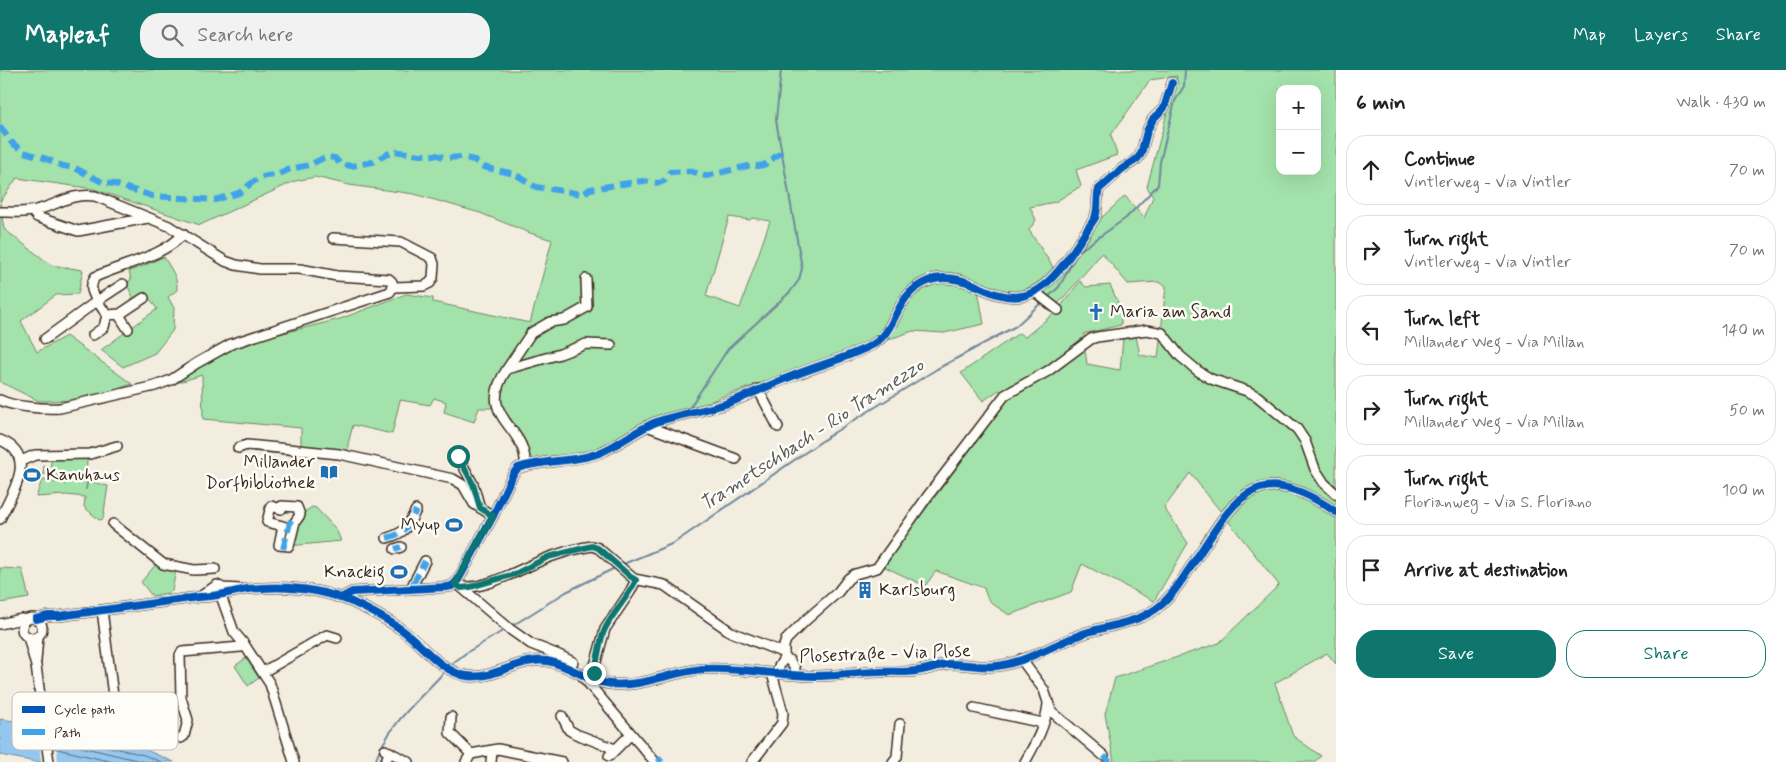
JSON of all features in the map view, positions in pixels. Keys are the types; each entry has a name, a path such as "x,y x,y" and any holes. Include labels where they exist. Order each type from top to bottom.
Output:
{"street":[{"path":"458,586 518,468 600,453 657,422 723,405 846,357 873,344 885,334 898,308 908,294 929,281 946,278 964,280 988,291 1009,297 1036,293 1056,274 1094,218 1098,209 1097,193 1099,189 1122,169 1138,159 1152,119 1164,108 1172,83"},
{"path":"0,212 32,211 71,197 95,196 183,234 225,261 236,265 260,269 300,269 338,276 389,279 392,282 393,288"},
{"path":"32,211 37,217 78,231 148,218"},
{"path":"93,335 104,327 106,315 92,293 91,284 95,277 157,251 178,240 183,234"},
{"path":"0,400 10,404 45,409 60,408 155,386 171,380 197,362 231,344 390,292 393,288 424,286 430,283 433,278 434,264 432,258 401,242 333,238"},
{"path":"525,466 525,452 501,416 496,400 498,384 531,333 550,322 564,320 587,307 586,279"},
{"path":"45,339 122,284"},
{"path":"1036,293 1056,308"},
{"path":"106,315 119,314 144,298"},
{"path":"119,314 128,329"},
{"path":"752,762 782,723 783,713 773,681 784,656 786,640 838,592 848,579 855,574 877,568 927,497 1005,395 1048,371 1091,339 1114,333 1158,331 1180,356 1198,371 1211,379 1257,396 1297,428 1314,468 1324,483 1336,494"},
{"path":"507,369 560,354 586,344 611,346"},
{"path":"758,390 778,428"},
{"path":"648,426 736,459"},
{"path":"0,440 9,443 16,450 21,461 21,473 0,518"},
{"path":"238,448 247,445 339,454 448,478 463,485 474,504 493,516"},
{"path":"21,461 35,455 90,454 117,446"},
{"path":"458,456 473,484 480,508"},
{"name":"Plosestraße - Via Plose","path":"0,625 22,619 36,619 199,597 219,592 295,587 342,598 392,623 447,669 470,677 481,677 523,663 546,661 566,667 591,680 611,684 633,684 671,673 706,669 814,676 914,672 950,664 992,666 1021,660 1083,634 1142,616 1159,608 1173,593 1235,504 1250,492 1267,486 1285,487 1308,495 1336,512"},
{"path":"271,506 282,509 282,506 297,507 300,515 295,522 289,546 284,547 279,545 284,526 267,522 271,506"},
{"path":"387,538 398,535 407,528 416,510"},
{"path":"284,547 291,519"},
{"path":"113,524 163,564 194,570 215,569"},
{"path":"342,598 352,592 458,586 470,587 502,578 548,557 589,546 598,548 636,580 664,585 731,632 784,656 796,668"},
{"path":"413,584 425,561"},
{"path":"591,680 605,628 636,580"},
{"path":"458,586 531,644 559,654 573,662"},
{"path":"227,607 239,591"},
{"path":"219,592 227,607 231,625 270,684 294,762"},
{"path":"102,610 113,692"},
{"path":"40,633 59,616"},
{"path":"36,619 41,624 36,666"},
{"path":"26,620 23,625 36,666 40,692"},
{"name":"Plosestraße - Via Plose","path":"0,625 12,627 26,636 40,633"},
{"path":"263,672 327,636 337,638"},
{"path":"181,738 184,736 188,720 180,698 180,655 182,652 241,647 244,644"},
{"path":"1021,660 1048,697 1050,712 1104,756"},
{"path":"581,675 631,734 658,761"},
{"path":"601,698 611,684"},
{"path":"1025,762 1035,744 1048,704"},
{"path":"974,708 1043,723"},
{"path":"562,716 569,730 612,753 631,734"},
{"path":"451,717 450,733 469,758 498,750 562,762"},
{"path":"893,762 897,757 900,724"},
{"path":"385,762 387,751 409,762"},
{"path":"490,762 492,751"}],"green space":[{"path":"0,70 1336,70 1336,664 1327,653 1275,683 1293,736 1321,756 1314,762 1114,762 1105,714 1115,678 1219,643 1279,585 1190,473 1164,508 1188,543 1154,601 1082,564 1071,592 1009,615 987,598 984,588 936,571 925,586 883,566 1010,397 999,390 983,401 961,373 1019,333 1025,337 1058,310 1080,281 1086,287 1110,285 1121,309 1121,325 1083,334 1089,345 1085,350 1087,364 1120,370 1123,338 1136,336 1140,355 1158,358 1166,286 1158,282 1128,284 1102,253 1058,304 1041,291 1099,220 1125,196 1144,218 1153,197 1147,187 1177,76 1150,80 1111,135 1117,155 1076,170 1081,186 1055,202 1030,207 1036,220 1029,230 1053,267 1052,273 1033,290 1013,294 978,290 984,324 944,333 913,331 721,397 595,451 530,462 526,448 500,408 479,408 474,422 444,412 446,402 434,398 430,405 400,400 392,434 353,425 348,444 348,454 301,448 301,428 203,419 202,375 160,388 247,342 340,319 406,294 433,298 433,302 530,323 552,240 480,213 414,194 349,185 315,177 295,181 200,225 94,189 17,178 0,202","holes":["729,217 750,220 752,218 770,221 740,308 706,296"]},
{"path":"0,203 4,229 51,265 83,270 78,294 56,295 21,321 37,352 66,336 132,384 86,400 39,401 0,382"},
{"path":"164,257 173,272 177,285 177,290 168,297 174,308 173,330 155,353 123,367 101,350 157,309 145,292 134,299 126,283 131,280 129,271"},
{"path":"52,458 87,459 86,490 88,481 108,486 103,519 99,520 84,507 85,497 66,495 36,497 42,480 66,484 67,478 43,474 44,466 50,467"},
{"path":"312,507 316,508 336,529 341,541 289,546 300,515"},
{"path":"157,563 176,570 172,591 152,596 141,582"},
{"path":"0,568 22,569 29,598 0,603"},
{"path":"246,658 259,678 248,686 235,666"}],"water":[{"path":"0,719 12,721 12,750 146,750 174,762 36,762 0,755"}],"pier":[{"path":"40,750 57,750 58,762 41,762"}],"waterway":[{"path":"690,407 728,349 790,292 799,280 802,268 776,120 781,70"},
{"name":"Trametschbach - Rio Tramezzo","path":"1047,298 1059,287 1078,252 1126,218 1158,185 1160,162 1175,101 1184,86 1185,70"},
{"name":"Trametschbach - Rio Tramezzo","path":"621,565 674,543 835,432 937,369 1016,326 1042,302"},
{"name":"Trametschbach - Rio Tramezzo","path":"512,626 566,592 617,567"},
{"name":"Trametschbach - Rio Tramezzo","path":"449,666 466,653 506,629"},
{"name":"Trametschbach - Rio Tramezzo","path":"375,762 381,748 396,724 446,670"}],"marked path":[{"path":"0,126 11,142 24,152 63,166 75,168 104,183 114,184 152,196 215,200 239,193 257,179 310,165 325,157 335,158 340,164 351,166 373,162 393,151 437,155 447,158 461,157 474,160 483,167 515,174 536,187 583,194 590,189 642,181 659,183 664,181 670,172 690,171 706,176 752,165 762,166 785,152"},
{"path":"387,538 398,534 406,528 416,510"},
{"path":"283,549 291,519"},
{"path":"395,549 401,547"},
{"path":"413,584 425,561"},
{"path":"1104,756 1110,762"},
{"path":"658,758 662,762"}],"cycle path":[{"path":"341,598 352,592 452,586 458,580 493,516 513,474 518,468 599,453 659,421 725,404 863,350 881,339 908,295 928,281 940,278 957,280 1010,297 1034,292 1055,275 1073,252 1095,218 1099,189 1141,154 1147,131 1153,119 1164,108 1172,83"},
{"path":"36,619 212,596 248,589 275,587 301,589 340,597 365,608 402,630 441,664 467,676 487,675 527,662 537,661 555,663 603,683 622,685 704,669 732,669 816,676 871,672 912,672 947,664 997,666 1020,661 1074,637 1134,620 1153,611 1165,601 1182,580 1232,507 1247,494 1264,487 1283,487 1307,495 1336,512"}],"place":[{"name":"Maria am Sand","path":"1096,312"},
{"name":"Millander Dorfbibliothek","path":"329,472"},
{"name":"Kanuhaus","path":"32,475"},
{"name":"Myup","path":"454,525"},
{"name":"Knackig","path":"399,572"},
{"name":"Karlsburg","path":"865,590"}],"route":[{"path":"458,456 473,484 480,508 493,516 455,584 461,588 470,587 515,574 548,557 592,546 596,546 636,580 605,628 594,673"}]}
